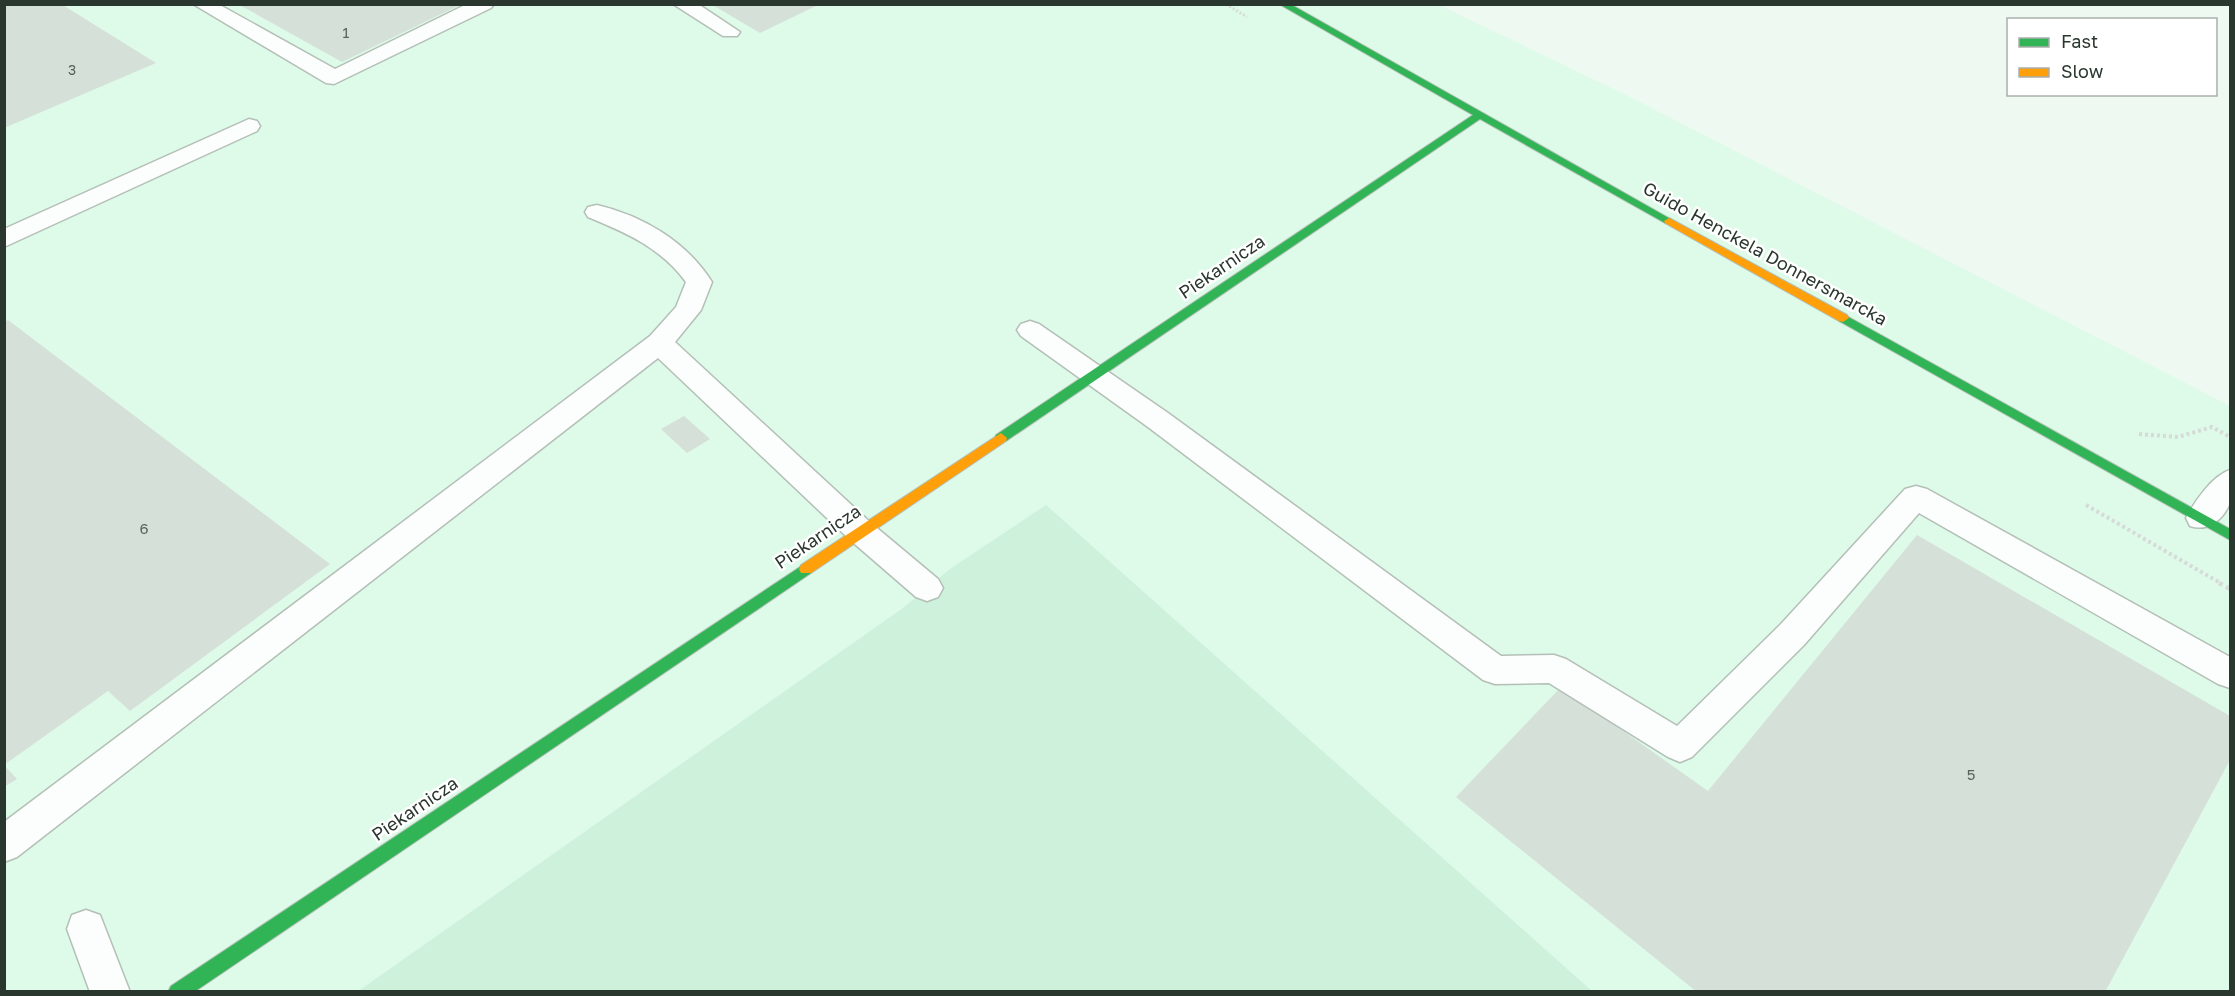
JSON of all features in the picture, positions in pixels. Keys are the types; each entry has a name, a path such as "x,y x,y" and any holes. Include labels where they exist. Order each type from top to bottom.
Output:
{"street":[{"name":"Guido Henckela Donnersmarcka","path":"1283,4 2230,535"},
{"name":"Piekarnicza","path":"177,992 1480,115"}],"lane":[{"path":"203,4 334,78 484,4"},
{"path":"683,4 730,33"},
{"path":"4,239 249,126"},
{"path":"4,845 659,343 688,310 699,282 685,262 656,236 597,212"},
{"path":"1030,330 1158,420 1495,670 1554,669 1680,746 1792,635 1916,497 2230,674"},
{"path":"659,343 860,531 927,588"},
{"path":"2201,519 2230,481"},
{"path":"86,929 110,992"}],"shaded area":[{"path":"5,5 1439,5 1626,95 2230,406 2230,991 5,992"},
{"path":"1046,505 1592,991 357,992 903,608 950,569"}],"building":[{"path":"4,4 61,4 156,63 4,128"},
{"path":"238,4 462,4 342,62"},
{"path":"711,4 820,4 760,33"},
{"path":"8,320 330,564 130,711 108,691 4,765 4,322"},
{"path":"684,416 710,439 687,453 661,429"},
{"path":"1917,535 2230,716 2230,760 2105,992 1697,992 1456,797 1561,687 1708,791"},
{"path":"4,765 17,779 4,787"}],"traffic: fast":[{"path":"1283,4 1669,221"},
{"path":"1001,438 1480,115"},
{"path":"1843,318 2230,535"},
{"path":"177,992 806,569"}],"traffic: slow":[{"path":"1669,221 1843,318"},
{"path":"806,569 1001,438"}]}
